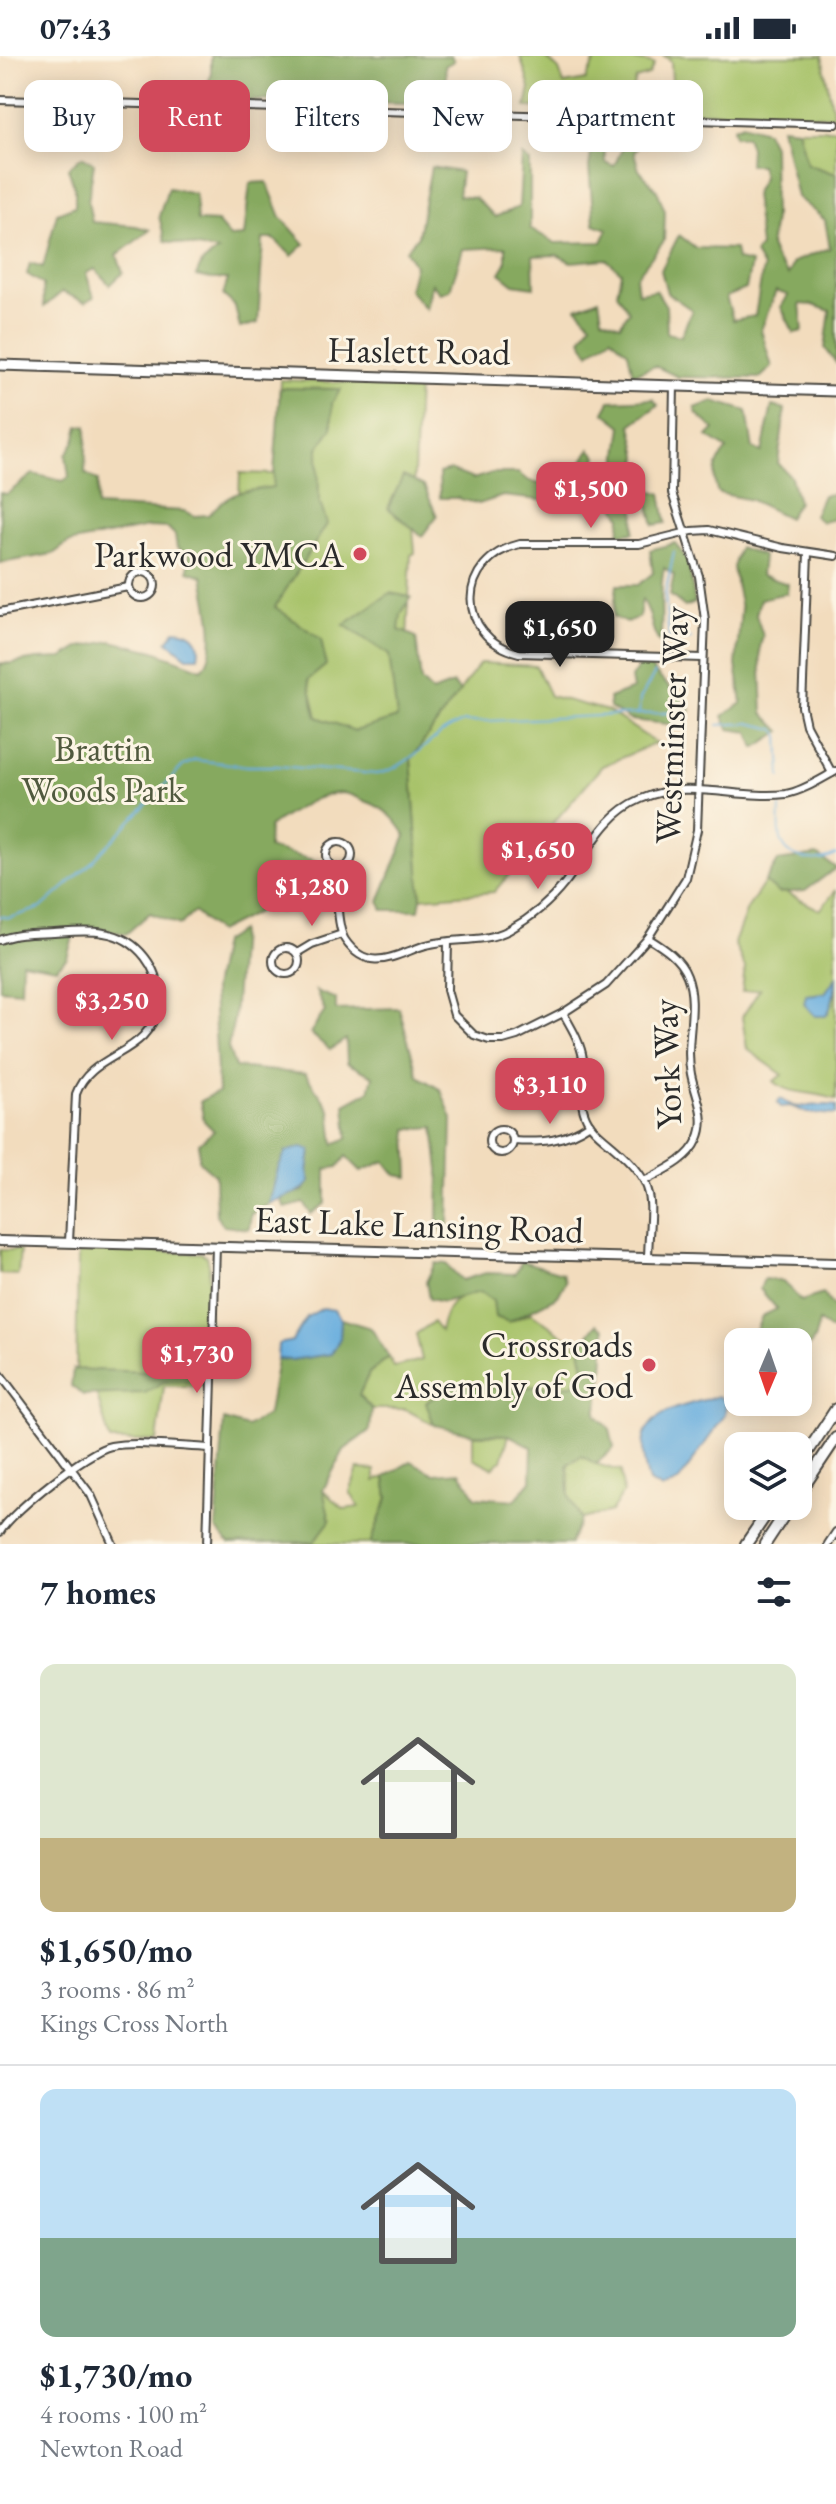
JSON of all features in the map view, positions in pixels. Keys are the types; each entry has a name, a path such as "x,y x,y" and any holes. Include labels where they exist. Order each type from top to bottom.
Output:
{"main road":[{"name":"Haslett Road","path":"0,365 836,391"},
{"path":"812,1446 836,1409"},
{"path":"812,1474 836,1439 829,1437 825,1426"},
{"path":"746,1544 762,1520"},
{"path":"765,1544 781,1520"}],"street":[{"path":"0,100 836,124"},
{"name":"Westminster Way","path":"448,942 449,1003 462,1026 474,1035 489,1040 517,1036 563,1013 606,985 648,938 681,889 690,868 697,830 699,791 702,592 672,493 674,385"},
{"path":"703,658 519,653 508,650 498,646 482,631 474,615 471,598 479,570 492,556 509,546 531,543 639,544 709,530 808,553 836,556"},
{"path":"339,868 337,878 342,934 356,952 366,958 398,957 428,945 478,941 511,929 542,908 567,881 604,826 627,806 659,792 788,793 834,772 806,725 802,707 808,553"},
{"path":"140,571 152,577 155,585 153,593 141,599 133,595 128,587 130,579 140,571"},
{"path":"0,612 128,587"},
{"path":"341,843 348,846 352,854 350,862 339,868 331,865 326,854 329,847 341,843"},
{"path":"0,940 16,935 106,933 135,946 150,964 156,979 158,1001 149,1029 134,1046 88,1074 76,1094 69,1242"},
{"path":"297,953 312,944 342,934"},
{"name":"York Way","path":"646,1180 687,1155 698,1140 702,1122 689,1062 688,979 671,954 648,938"},
{"path":"286,948 297,953 300,962 292,973 283,974 275,969 273,957 278,950 286,948"},
{"path":"563,1013 581,1051 583,1105 590,1124 635,1165 646,1180 650,1196 648,1259"},
{"path":"513,1141 556,1141 590,1124"},
{"path":"501,1129 511,1134 513,1141 511,1148 504,1153 496,1151 489,1142 491,1134 501,1129"},
{"name":"East Lake Lansing Road","path":"0,1241 836,1263"},
{"path":"207,1544 216,1246"},
{"path":"0,1374 91,1495 113,1544"},
{"path":"0,1532 11,1516 94,1453 112,1446 210,1448"},
{"path":"828,1544 836,1532"}],"green space":[{"path":"211,56 451,56 454,61 445,66 446,80 404,80 404,103 388,103 388,80 266,80 266,100 250,101 250,80 209,80"},
{"path":"520,56 544,56 559,70 563,80 528,80"},
{"path":"597,56 615,56 654,64 649,75 636,79 586,80"},
{"path":"664,56 822,56 834,116 703,112 703,80 672,80 671,61"},
{"path":"742,124 766,131 773,145 774,218 770,246 788,275 793,262 830,248 825,220 797,197 781,127 798,129 807,164 836,174 836,363 825,348 830,311 800,304 803,331 794,333 781,307 788,295 776,291 761,330 772,367 760,378 678,377 655,366 633,374 628,352 611,337 589,353 581,339 591,323 577,308 599,299 602,318 620,325 629,311 617,293 621,272 606,259 571,262 557,255 533,256 534,287 514,284 500,273 506,263 506,247 463,249 450,290 440,293 432,283 426,309 409,290 415,265 406,250 418,236 431,167 461,172 458,196 475,198 495,217 519,207 522,156 530,162 530,228 555,243 602,242 608,229 594,224 589,167 591,152 605,152 605,162 614,166 621,152 634,152 639,170 657,190 665,211 664,241 636,277 638,293 656,290 666,306 667,333 681,336 692,310 667,293 661,270 679,235 696,248 735,249 737,260 751,263 746,289 726,297 733,320 755,316 763,268 755,254 760,246 754,194 763,177 760,165 749,165 750,148 746,136 735,136 733,128"},
{"path":"798,129 836,129 836,174 807,164"},
{"path":"82,156 94,163 88,201 92,222 150,230 117,255 123,273 110,285 95,269 86,273 94,297 85,302 62,292 44,307 43,284 27,274 30,263 43,267 57,213 75,206 75,190 68,168"},
{"path":"267,182 281,217 305,244 292,256 274,239 263,239 258,323 240,328 235,306 223,295 228,279 196,276 202,263 218,251 165,241 159,216 168,188 195,193 197,221 217,222 230,237 244,236 250,183"},
{"name":"Brattin Woods Park","path":"280,380 418,385 412,516 415,553 411,555 401,767 0,857 0,663 232,670 240,473 276,474"},
{"name":"Brattin Woods Park","path":"280,388 341,389 332,403 332,428 318,448 319,500 327,524 275,607 321,639 326,665 308,680 317,717 355,731 397,718 389,655 344,625 390,593 411,597 401,614 399,630 416,637 421,681 432,692 453,684 460,691 411,759 421,898 419,910 383,910 379,901 406,836 398,824 384,810 372,804 347,794 331,794 303,805 269,827 268,848 317,861 324,891 280,912 269,906 218,932 194,912 180,925 150,913 126,934 101,929 75,929 67,958 56,968 22,962 21,991 0,989 0,665 62,658 81,647 111,641 154,651 202,669 208,660 212,637 203,576 188,571 189,554 177,548 175,535 168,528 148,527 68,543 53,554 0,563 0,493 7,494 33,474 63,481 69,477 66,455 75,441 79,426 87,426 85,473 98,481 97,506 208,515 237,494 273,487"},
{"path":"653,399 658,405 631,425 638,455 636,487 661,493 666,523 654,525 648,502 635,503 634,532 619,534 621,517 613,502 548,501 503,496 479,504 457,498 440,498 439,473 450,470 473,479 492,473 519,473 539,484 579,486 580,466 590,449 597,456 590,480 601,492 617,488 622,426 604,412 610,401"},
{"path":"713,401 747,411 753,449 762,452 772,406 785,409 778,463 791,477 798,502 788,518 751,500 718,493 716,470 727,449 707,436 714,429 697,414 695,408"},
{"path":"403,476 424,486 437,516 422,536 388,508"},
{"path":"836,494 836,519 822,522 814,516 823,495"},
{"path":"675,543 688,561 695,603 685,607 670,595 674,575 664,568 660,643 642,599 639,617 626,623 613,617 617,585 638,585 653,573 650,550"},
{"path":"739,547 763,556 761,575 788,584 787,593 760,599 756,615 763,636 760,647 763,713 781,731 755,748 749,732 729,729 723,716 742,703 736,665 741,609 733,568"},
{"path":"643,660 691,710 677,725 630,720 610,708 609,698 633,689 631,678"},
{"path":"480,663 536,666 550,696 608,711 656,743 602,766 494,892 421,898 411,759"},
{"path":"817,855 836,868 805,891 779,893 765,882 778,861"},
{"path":"765,882 820,910 836,890 836,1100 780,1086 774,1081 783,1075 747,1049 742,1017 760,989 742,992 745,968 734,943 747,909"},
{"path":"240,931 234,1019 228,1047 235,1067 305,1074 330,1109 334,1144 348,1138 345,1104 369,1091 373,1076 347,1063 346,1039 330,1050 310,1033 325,1011 316,991 336,999 336,1010 399,1008 418,1076 441,1090 452,1119 449,1226 444,1237 438,1221 439,1170 434,1127 407,1129 409,1177 396,1175 385,1161 361,1171 346,1156 338,1167 326,1169 326,1203 311,1214 304,1203 285,1208 280,1197 303,1191 310,1182 311,1151 286,1152 269,1204 251,1214 249,1229 224,1226 216,1215 215,1175 199,1161 199,1143 214,1131 204,1121 200,1101 218,1092 213,989 222,942"},
{"path":"78,1249 201,1253 207,1256 207,1386 164,1386 157,1441 110,1441 94,1385 76,1384"},
{"path":"0,1250 20,1250 18,1275 0,1274"},
{"path":"522,1261 562,1273 566,1281 558,1296 509,1322 495,1317 493,1301 480,1292 443,1302 429,1299 426,1282 435,1263 446,1264 462,1280 486,1273 515,1274"},
{"path":"764,1279 783,1281 801,1301 823,1294 836,1310 836,1333 819,1322 812,1343 812,1328 757,1328 762,1316 777,1309 760,1289"},
{"path":"480,1291 494,1301 509,1322 531,1313 580,1347 584,1368 573,1385 450,1387 427,1402 434,1425 405,1409 372,1409 359,1395 369,1373 389,1357 394,1367 422,1360 416,1334 433,1322 440,1331 452,1303"},
{"path":"341,1319 371,1328 389,1357 369,1373 359,1395 372,1409 370,1430 344,1450 323,1490 330,1521 314,1542 229,1544 216,1529 224,1420 247,1427 268,1414 277,1359 331,1354 340,1338"},
{"path":"597,1324 605,1329 603,1373 596,1415 610,1429 614,1448 596,1464 582,1456 568,1463 569,1496 581,1519 570,1544 370,1544 388,1498 385,1477 411,1461 434,1474 460,1472 476,1497 515,1500 531,1481 532,1447 509,1435 473,1434 434,1425 426,1402 450,1387 573,1385 584,1368 580,1347"},
{"path":"73,1369 198,1374 198,1381 163,1382 145,1393 83,1395 71,1386"},
{"path":"473,1435 509,1435 502,1460 493,1468 473,1458"},
{"path":"582,1456 596,1464 621,1471 623,1493 611,1512 581,1519 569,1496 568,1463"},
{"path":"358,1469 375,1470 375,1481 385,1477 388,1497 370,1544 294,1544 314,1542 322,1490 344,1509 359,1507 350,1492"}],"water":[{"path":"176,630 187,632 195,638 199,646 198,657 187,657 167,641"},
{"path":"836,977 826,1016 815,1016 804,1004 806,995 825,993"},
{"path":"780,1099 797,1107 836,1106 836,1115 781,1107 777,1103"},
{"path":"302,1147 311,1150 310,1182 296,1193 269,1204 286,1152"},
{"path":"323,1308 334,1310 341,1319 340,1338 331,1354 277,1359 278,1344 292,1341 307,1317"},
{"path":"719,1396 724,1400 724,1416 678,1482 662,1489 649,1482 643,1442 647,1429 656,1420 682,1406"}],"waterway":[{"path":"674,552 665,595 669,638 691,639"},
{"path":"639,712 640,699 655,673"},
{"path":"0,916 9,918 41,908 89,865 183,766 195,760 377,774 400,765 441,734 464,722 686,712"},
{"path":"718,725 749,723 775,729 779,735 781,777"},
{"path":"780,807 781,840 788,851 813,860 836,855"}],"place":[{"name":"Parkwood YMCA","path":"360,554"},
{"name":"Crossroads Assembly of God","path":"649,1365"}]}
